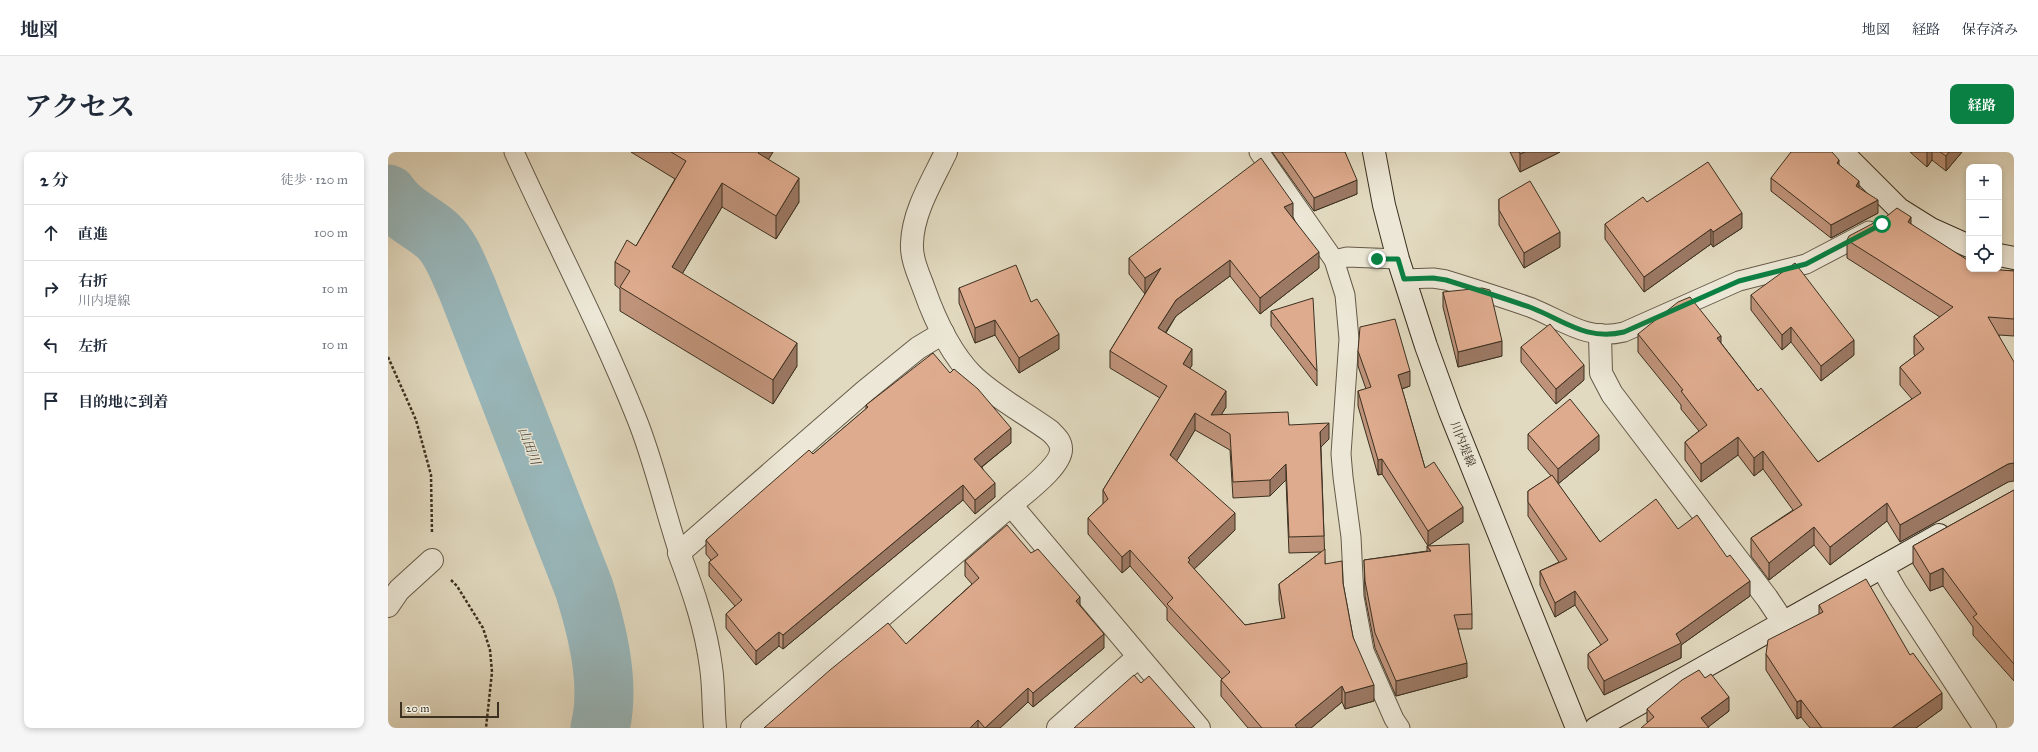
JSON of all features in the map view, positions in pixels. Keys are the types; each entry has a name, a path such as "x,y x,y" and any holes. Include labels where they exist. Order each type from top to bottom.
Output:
{"street":[{"path":"752,728 1011,505 1059,460 1061,449 1058,440 1050,431 984,385 972,375 957,356 943,333 914,262 912,243 915,223 946,152"},
{"name":"川内堤線","path":"1374,152 1384,205 1401,269 1450,412 1577,728"},
{"path":"1842,152 1890,217 1931,228 1966,245"},
{"path":"2002,256 2014,258"},
{"path":"715,728 712,669 706,638 691,585 679,553 865,391 918,348 943,333"},
{"path":"1600,335 1601,373 1612,394 1783,622"},
{"path":"1011,505 1199,728"},
{"path":"1596,728 1958,524"},
{"path":"388,606 399,590 432,560"},
{"path":"1882,567 1983,727"},
{"path":"1058,728 1138,657"}],"lane":[{"path":"514,152 636,416 649,451 679,553"},
{"path":"1259,152 1334,260 1345,295 1349,340 1341,454 1342,477 1351,537 1354,597 1364,651 1394,719 1400,728"},
{"path":"1334,260 1347,257 1446,280 1533,309 1589,334 1612,335 1624,332 1739,281 1806,264 1890,217"}],"building":[{"path":"671,152 759,152 758,153 799,178 776,216 722,183 672,267 797,343 773,380 620,287 630,271 615,262 627,240 636,246 686,161"},
{"path":"1282,152 1345,152 1357,180 1314,198"},
{"path":"1791,152 1832,152 1839,160 1837,163 1859,181 1856,186 1878,200 1831,225 1771,178"},
{"path":"1940,152 1949,152 1946,156"},
{"path":"1261,158 1293,203 1284,207 1319,252 1260,298 1230,260 1176,300 1158,328 1192,349 1183,364 1226,391 1211,415 1288,412 1289,425 1329,423 1320,432 1324,536 1289,537 1286,464 1270,480 1233,482 1230,434 1195,413 1170,455 1235,513 1188,558 1190,560 1188,562 1245,625 1285,618 1279,584 1325,549 1325,564 1342,561 1343,583 1353,637 1374,685 1345,693 1342,686 1295,725 1297,728 1262,728 1221,680 1230,672 1167,604 1173,598 1130,550 1122,557 1088,518 1108,499 1103,490 1167,386 1110,351 1161,268 1145,278 1129,258"},
{"path":"1708,162 1742,213 1713,232 1711,229 1644,277 1605,224 1643,197 1647,202"},
{"path":"1530,181 1560,232 1524,253 1499,210 1499,199"},
{"path":"1897,208 1911,217 1908,222 1966,259 1966,272 2002,272 2002,270 2014,271 2014,319 1988,317 2014,362 2014,463 2008,464 1900,525 1887,503 1830,547 1814,527 1769,563 1751,538 1802,505 1763,451 1754,458 1738,437 1701,464 1685,442 1707,425 1681,391 1683,390 1638,334 1678,302 1690,297 1721,336 1717,338 1758,391 1761,388 1818,462 1921,393 1900,367 1924,349 1914,336 1953,307 1847,240 1849,236 1887,216"},
{"path":"1795,263 1854,340 1821,366 1791,327 1782,335 1751,295"},
{"path":"1016,265 1031,302 1037,299 1059,334 1019,358 995,320 975,328 959,288"},
{"path":"1482,288 1490,290 1502,341 1458,352 1443,292"},
{"path":"1313,298 1317,371 1271,311"},
{"path":"1395,319 1410,371 1398,375 1425,468 1434,462 1463,507 1428,531 1382,459 1378,460 1358,391 1371,387 1358,351 1360,327"},
{"path":"1550,324 1584,365 1556,389 1521,347"},
{"path":"933,353 950,373 954,369 978,389 1011,428 974,459 995,483 975,500 963,485 783,635 779,632 756,651 726,614 742,600 709,562 718,555 706,540 809,450 813,454 868,407 866,405"},
{"path":"1570,399 1599,435 1558,469 1528,434"},
{"path":"1552,475 1600,542 1656,499 1678,529 1697,515 1727,557 1730,555 1750,581 1676,634 1681,643 1604,681 1588,654 1608,640 1575,591 1555,603 1540,571 1567,559 1528,502 1528,491"},
{"path":"2014,490 2014,664 1973,617 1977,614 1943,568 1930,574 1913,546"},
{"path":"1007,525 1031,553 1038,549 1080,597 1076,601 1104,634 1033,693 1028,688 985,728 978,720 970,728 764,728 830,670 888,623 906,644 979,578 965,561"},
{"path":"1469,544 1472,614 1454,615 1467,663 1396,681 1375,633 1365,581 1364,560 1431,551 1427,546"},
{"path":"1866,579 1910,655 1913,653 1942,693 1892,728 1822,728 1801,700 1797,702 1766,654 1768,640 1823,612 1819,605"},
{"path":"1699,670 1705,678 1711,674 1729,697 1701,718 1709,728 1641,728 1654,717 1647,709 1682,680"},
{"path":"1134,675 1141,683 1149,676 1195,728 1074,728"}],"waterway":[{"name":"山田川","path":"388,194 399,207 443,241 455,260 467,288 584,588 594,621 603,675 603,711 600,728"}],"route":[{"path":"1377,259 1398,259 1404,279 1433,278 1446,280 1533,309 1589,334 1612,335 1624,332 1739,281 1771,271 1806,264 1882,224"}]}
